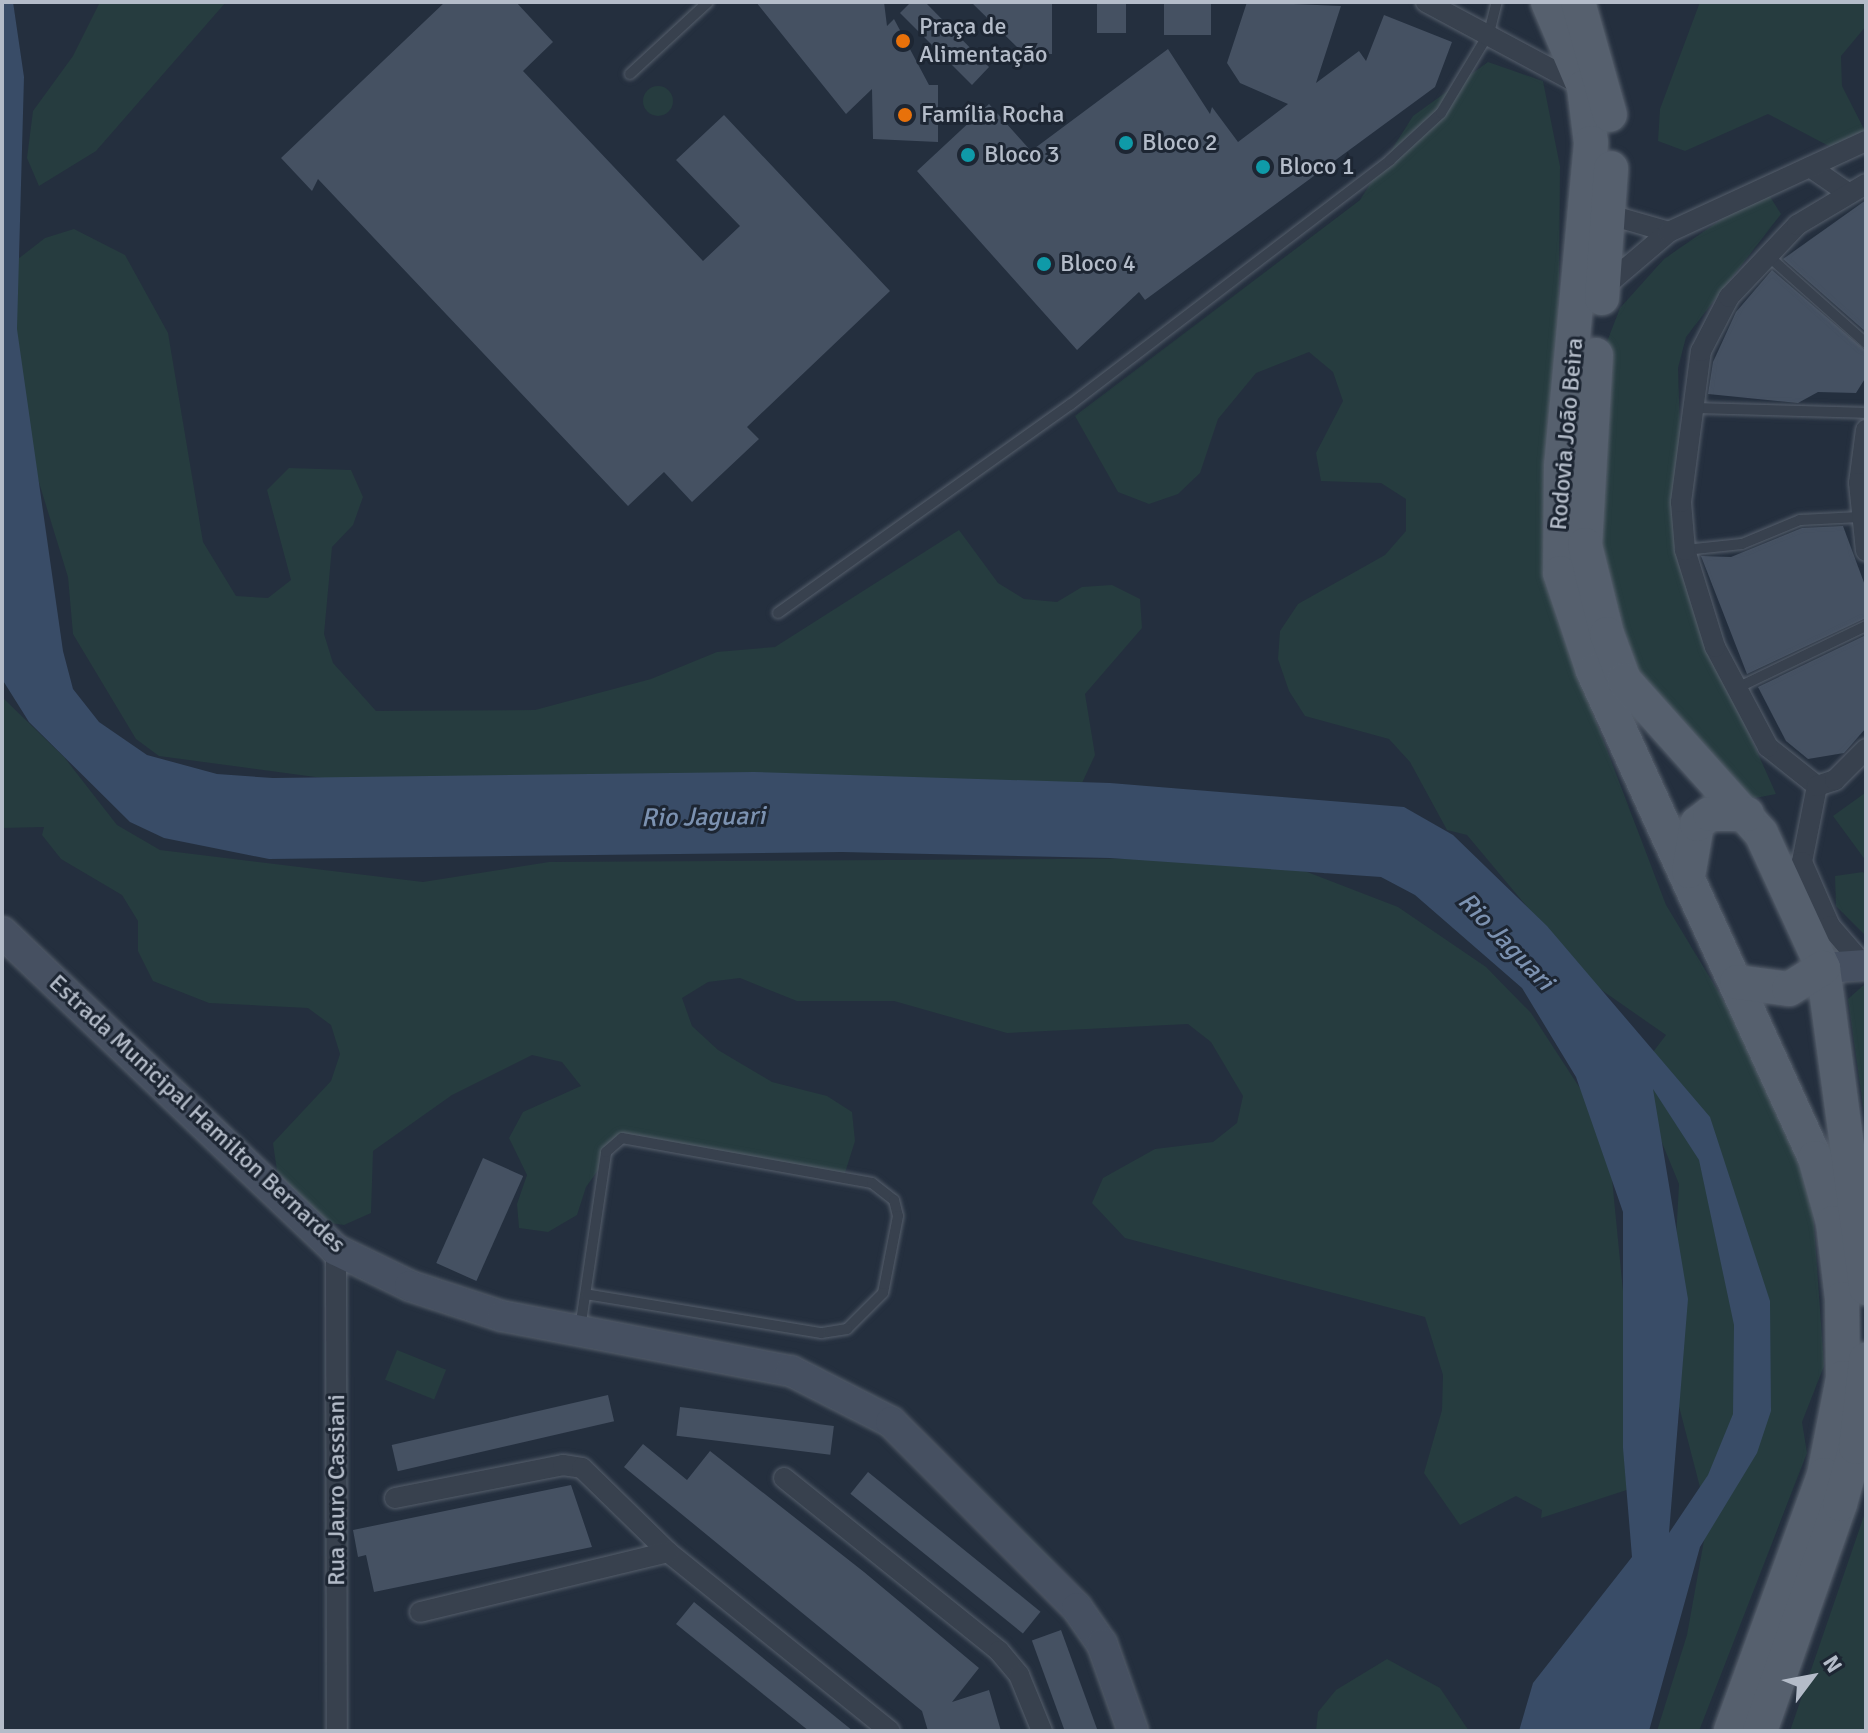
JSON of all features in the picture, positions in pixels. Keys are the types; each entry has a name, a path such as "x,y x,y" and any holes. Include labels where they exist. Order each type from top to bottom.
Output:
{"main road":[{"name":"Rodovia João Beira","path":"1548,2 1584,87 1591,143 1561,465 1560,573 1593,671 1689,872 1801,1122 1833,1223 1843,1378 1824,1475 1731,1731"},
{"name":"Rodovia João Beira","path":"1578,2 1609,96 1610,215 1585,545 1600,607 1624,680 1747,814 1782,876 1823,968 1866,1288"},
{"path":"1689,872 1697,824 1710,814 1747,814"},
{"path":"1737,982 1789,989 1823,968"},
{"path":"1760,1731 1852,1461 1866,1355"}],"street":[{"path":"1426,2 1489,33 1584,87"},
{"path":"1603,288 1669,232 1866,141"},
{"path":"1810,167 1857,188"},
{"path":"1817,786 1768,747 1700,609 1685,550 1689,408 1701,351 1729,297 1764,253 1857,188"},
{"path":"1610,215 1669,232"},
{"path":"1866,430 1860,517 1866,551"},
{"path":"1817,786 1835,780 1866,749"},
{"path":"1817,786 1802,862 1830,926 1863,963"},
{"name":"Estrada Municipal Hamilton Bernardes","path":"6,941 336,1250 424,1291 580,1331 791,1371 891,1422 1077,1608 1102,1644 1133,1731"},
{"path":"1823,968 1863,963"},
{"name":"Rua Jauro Cassiani","path":"336,1250 337,1731"},
{"path":"395,1498 563,1465 582,1468 668,1552 890,1731"},
{"path":"784,1478 999,1651 1019,1675 1042,1731"},
{"path":"420,1612 668,1552"}],"lane":[{"path":"630,74 708,2"},
{"path":"778,613 1082,396 1390,160 1441,113 1489,33 1497,2"},
{"path":"1764,253 1866,343"},
{"path":"1689,408 1866,413"},
{"path":"1685,550 1742,544 1800,520 1860,517"},
{"path":"1737,688 1866,626"},
{"path":"580,1331 606,1152 622,1138 872,1183 894,1200 898,1216 883,1293 847,1329 821,1333 586,1294"}],"green space":[{"path":"100,2 226,2 96,151 39,186 27,158 33,111 73,56"},
{"path":"1700,2 1866,2 1866,26 1841,56 1842,86 1866,133 1844,154 1768,114 1685,151 1658,141 1660,109"},
{"path":"1488,62 1543,81 1560,166 1556,616 1666,905 1808,1140 1824,1366 1802,1422 1807,1453 1699,1731 1657,1731 1687,1635 1708,1518 1669,1368 1679,1184 1653,1121 1647,1060 1666,1035 1590,982 1467,835 1447,830 1410,762 1389,739 1305,716 1289,691 1278,659 1280,631 1298,604 1385,555 1406,531 1406,499 1381,483 1321,481 1316,453 1343,401 1333,372 1309,352 1256,373 1218,419 1200,473 1178,494 1149,504 1118,492 1075,416 1360,200 1413,116"},
{"path":"658,86 669,90 673,101 669,112 658,116 647,112 643,101 647,90"},
{"path":"1765,189 1781,214 1686,337 1678,368 1683,526 1738,709 1776,794 1745,800 1628,671 1593,545 1598,365 1620,308 1664,259"},
{"path":"74,229 125,255 168,333 203,542 236,596 268,598 291,580 267,490 289,468 351,470 363,497 353,525 332,547 324,634 333,663 376,711 535,710 651,679 717,652 775,647 959,530 998,583 1024,599 1057,602 1082,587 1112,585 1140,599 1142,628 1085,694 1095,755 1082,783 486,800 159,756 136,739 73,634 68,577 6,375 2,313 18,259 45,238"},
{"path":"2,697 64,757 117,825 160,850 423,882 549,862 1250,858 1289,865 1398,907 1486,967 1531,1013 1600,1119 1609,1148 1642,1485 1541,1518 1542,1510 1516,1496 1460,1525 1424,1473 1442,1410 1443,1375 1425,1317 1125,1238 1092,1203 1103,1178 1155,1149 1213,1142 1237,1123 1243,1096 1211,1042 1188,1024 1007,1033 894,1001 797,1001 740,978 708,982 682,998 692,1026 718,1050 772,1082 827,1096 852,1112 855,1141 844,1176 619,1141 586,1187 577,1215 548,1232 519,1228 517,1204 527,1175 509,1138 523,1112 581,1086 562,1062 532,1055 452,1095 373,1151 371,1213 344,1225 316,1221 277,1171 273,1143 331,1081 340,1054 331,1025 308,1008 209,1003 153,981 138,951 138,921 122,895 61,859 42,835 44,827 2,828"},
{"path":"1866,794 1866,861 1833,816"},
{"path":"1863,872 1866,876 1866,936 1836,906 1835,876"},
{"path":"1866,983 1866,1127 1848,999"},
{"path":"397,1350 446,1370 434,1400 385,1380"},
{"path":"1866,1510 1866,1731 1790,1731"},
{"path":"1387,1659 1440,1688 1469,1731 1316,1731 1318,1712 1336,1690"}],"water":[{"name":"Rio Jaguari","path":"2,2 13,2 24,77 17,329 63,651 73,689 99,722 147,755 217,774 273,778 754,772 1110,783 1404,807 1453,835 1547,926 1710,1117 1770,1301 1771,1411 1757,1453 1700,1547 1649,1731 1519,1731 1533,1683 1632,1557 1623,1448 1623,1212 1576,1077 1522,988 1415,895 1381,877 1110,858 842,852 269,859 164,838 130,822 29,722 2,679","holes":["1653,1089 1699,1160 1734,1325 1733,1414 1708,1475 1669,1533 1688,1299"]}],"building":[{"path":"445,2 516,2 553,42 523,71 703,261 740,226 676,160 724,115 890,291 747,427 759,439 692,502 664,472 628,506 318,179 312,191 281,158"},
{"path":"756,2 884,2 887,26 894,19 929,85 938,85 938,142 873,139 872,89 846,114"},
{"path":"911,2 925,2 989,67 972,85 900,13"},
{"path":"971,2 1052,2 1052,54 1024,54"},
{"path":"1097,2 1126,2 1126,33 1097,33"},
{"path":"1164,2 1211,2 1211,35 1164,35"},
{"path":"1247,2 1341,6 1316,83 1359,51 1366,61 1384,15 1452,42 1435,87 1145,300 1139,292 1077,350 917,171 989,104 1031,151 1168,49 1210,114 1212,107 1238,142 1288,104 1240,83 1227,63"},
{"path":"1866,200 1866,332 1783,259"},
{"path":"1772,270 1866,351 1866,377 1856,393 1818,392 1798,403 1708,394 1713,362 1736,312"},
{"path":"1843,526 1866,588 1866,618 1747,674 1701,556 1731,557 1802,528"},
{"path":"1866,635 1866,728 1844,753 1808,759 1786,741 1758,687"},
{"path":"483,1158 523,1176 476,1281 436,1263"},
{"path":"608,1395 614,1421 398,1471 392,1445"},
{"path":"680,1407 834,1426 830,1455 676,1436"},
{"path":"643,1444 687,1480 710,1451 864,1572 979,1668 952,1702 989,1690 1001,1731 928,1731 922,1711 624,1467"},
{"path":"868,1472 1041,1612 1023,1633 850,1494"},
{"path":"571,1485 592,1547 374,1592 366,1555 358,1557 353,1530"},
{"path":"694,1602 853,1731 809,1731 676,1624"},
{"path":"1061,1630 1098,1731 1065,1731 1032,1641"}],"place":[{"name":"Praça de Alimentação","path":"903,41"},
{"name":"Família Rocha","path":"905,115"},
{"name":"Bloco 2","path":"1126,143"},
{"name":"Bloco 3","path":"968,155"},
{"name":"Bloco 1","path":"1263,167"},
{"name":"Bloco 4","path":"1044,264"}]}
